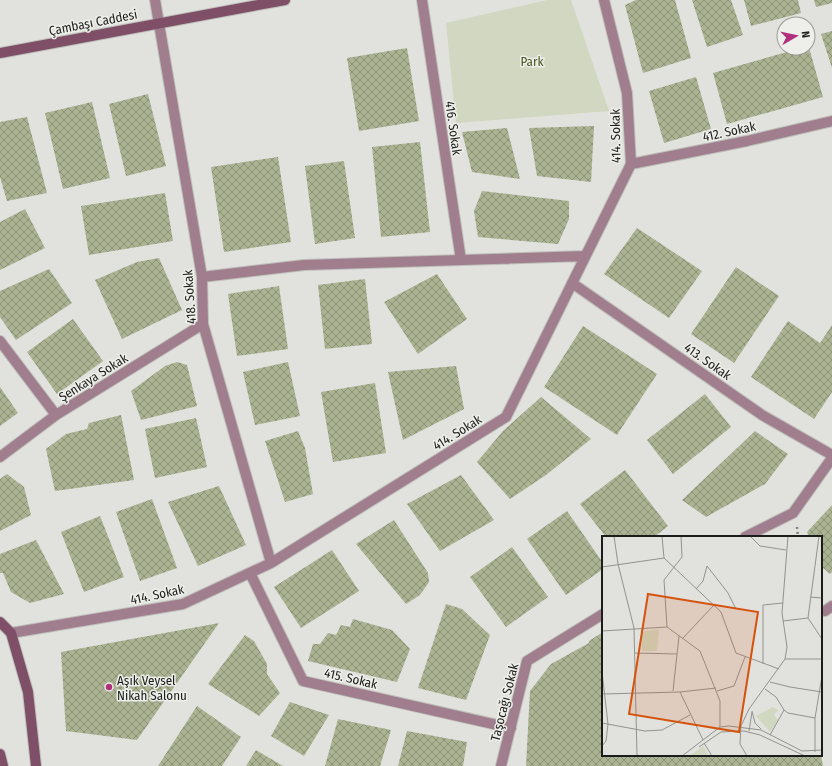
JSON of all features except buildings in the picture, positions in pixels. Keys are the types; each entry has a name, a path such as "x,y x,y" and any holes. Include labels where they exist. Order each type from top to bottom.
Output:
{"main road":[{"name":"Çambaşı Caddesi","path":"0,54 285,0"},
{"path":"0,622 11,633 28,692 36,766"},
{"path":"0,754 2,766"}],"street":[{"name":"418. Sokak","path":"155,0 202,277 202,324 271,563"},
{"name":"416. Sokak","path":"422,0 461,260"},
{"name":"414. Sokak","path":"11,633 184,604 271,563 506,417 632,164 627,93 604,0"},
{"name":"412. Sokak","path":"632,164 747,141 832,121"},
{"path":"202,277 304,265 585,256"},
{"name":"413. Sokak","path":"572,283 762,415 832,455"},
{"name":"Şenkaya Sokak","path":"0,457 56,415 202,324"},
{"path":"0,341 56,415"},
{"path":"747,536 793,513 832,458"},
{"name":"415. Sokak","path":"250,573 303,681 511,728"},
{"name":"Taşocağı Sokak","path":"502,766 527,661 602,615"}],"green space":[{"name":"Park","path":"547,0 571,0 609,111 456,123 446,23"}],"place":[{"name":"Aşık Veysel Nikah Salonu","path":"109,687"}]}
